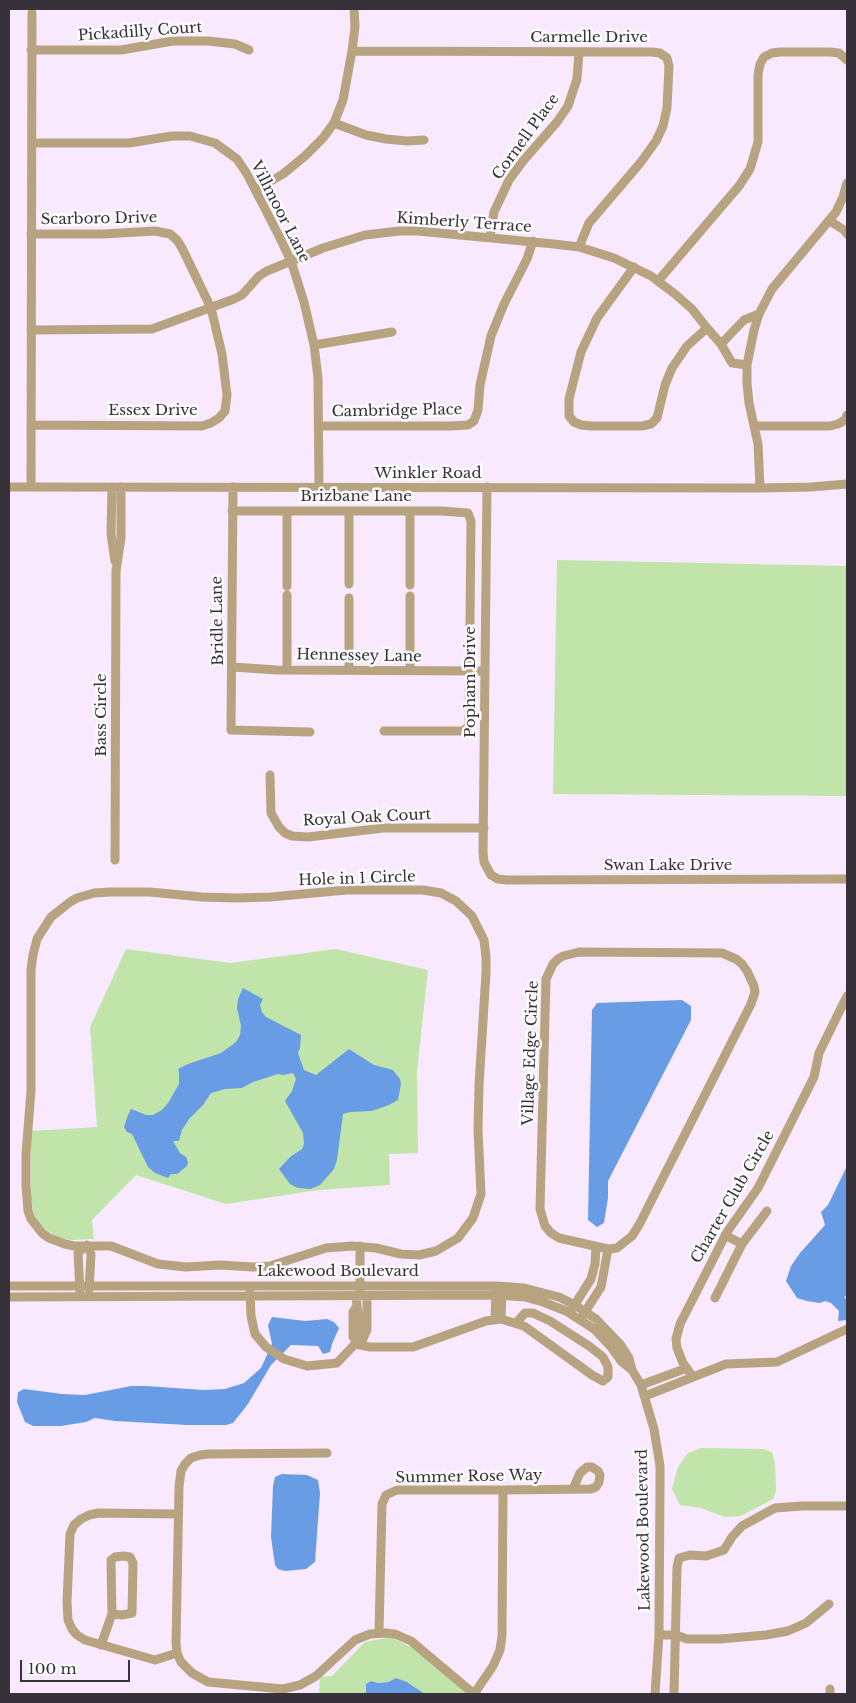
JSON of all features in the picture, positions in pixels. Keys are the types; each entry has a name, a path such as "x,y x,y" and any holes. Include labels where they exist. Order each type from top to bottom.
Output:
{"street":[{"path":"256,190 283,174 305,156 323,138 334,123 343,100 352,51 355,27 354,9"},
{"path":"31,487 32,13"},
{"name":"Pickadilly Court","path":"32,50 121,50 173,42 208,41 235,44 249,50"},
{"name":"Carmelle Drive","path":"352,51 660,53 666,58 669,66 668,108 663,126 656,141 641,162 589,223 579,247"},
{"name":"Cornell Place","path":"490,237 494,212 509,180 568,106 577,79 579,52"},
{"path":"658,281 739,186 750,169 758,142 758,75 760,64 764,58 772,53 804,52 839,53 847,60"},
{"path":"334,123 366,135 386,139 424,140"},
{"name":"Villmoor Lane","path":"32,143 128,143 172,136 199,138 215,143 231,154 243,166 290,261 304,302 314,344 318,378 320,426 319,487"},
{"path":"760,488 758,444 749,403 747,364 754,330 759,314 772,289 830,221 840,205 847,183"},
{"path":"830,221 847,234"},
{"name":"Scarboro Drive","path":"31,234 103,234 163,231 177,240 182,248 210,308"},
{"name":"Kimberly Terrace","path":"31,330 152,329 242,295 259,276 290,261 348,240 382,232 418,231 579,247 614,258 658,281 692,309 721,344 732,364 747,364"},
{"name":"Cambridge Place","path":"320,426 450,426 468,425 474,421 478,410 480,385 491,336 504,304 527,260 533,242"},
{"path":"634,267 597,318 581,352 569,399 569,416 574,422 591,426 642,426 651,424 657,418 665,385 672,368 688,346 707,328"},
{"name":"Essex Drive","path":"31,425 202,426 219,418 225,411 227,395 222,354 210,308"},
{"path":"721,344 744,320 759,314"},
{"path":"314,344 392,332"},
{"path":"755,426 830,426 845,420 847,415"},
{"name":"Winkler Road","path":"9,487 760,488 847,484"},
{"name":"Bass Circle","path":"115,860 116,571 121,538 116,487"},
{"name":"Bridle Lane","path":"232,487 231,642 233,667 231,730 310,732"},
{"name":"Popham Drive","path":"487,487 484,862 491,875"},
{"name":"Brizbane Lane","path":"232,511 442,511 468,513 471,525 470,671"},
{"path":"287,511 287,586"},
{"path":"349,511 349,584"},
{"path":"410,511 410,585"},
{"path":"287,595 287,670"},
{"path":"410,596 410,671"},
{"path":"349,598 349,670"},
{"name":"Hennessey Lane","path":"233,667 287,670 485,671"},
{"path":"384,731 463,731 469,726 470,671"},
{"name":"Royal Oak Court","path":"270,775 271,813 279,827 292,836 308,837 383,828 484,828"},
{"name":"Swan Lake Drive","path":"491,875 498,879 507,880 847,880"},
{"name":"Hole in 1 Circle","path":"399,889 432,891 456,901 472,916 481,931 485,948 485,1007 479,1111 481,1194 477,1210 468,1226 458,1238 436,1251 419,1255 360,1246 326,1248 270,1266 253,1267 220,1265 186,1267 167,1265 150,1261 112,1246 87,1245 74,1246 49,1238 42,1233 31,1219 26,1203 26,1154 32,1091 31,970 37,939 51,917 77,898 94,893 150,892 237,898 346,890 399,889"},
{"name":"Village Edge Circle","path":"579,952 722,953 730,956 742,964 751,979 755,992 751,1004 639,1226 625,1243 617,1248 608,1249 559,1238 545,1226 540,1209 545,990 549,971 553,964 563,956 579,952"},
{"name":"Charter Club Circle","path":"693,1377 683,1363 677,1348 677,1331 725,1235 758,1188 814,1077 819,1053 847,996"},
{"path":"715,1298 742,1244 767,1211"},
{"path":"725,1235 742,1244"},
{"path":"84,1296 92,1254 87,1245"},
{"path":"250,1286 251,1316 255,1334 266,1347 284,1359 307,1366 337,1363 355,1344 362,1341 367,1330 361,1310 360,1246"},
{"path":"572,1309 588,1286 594,1271 596,1246"},
{"path":"582,1316 601,1286 608,1249"},
{"path":"594,1271 604,1274"},
{"name":"Lakewood Boulevard","path":"9,1286 250,1286 361,1293"},
{"name":"Lakewood Boulevard","path":"9,1296 250,1296 534,1290 559,1297 582,1316 611,1347 621,1361 632,1370 641,1385 654,1429 660,1466 659,1635 655,1694"},
{"path":"498,1319 499,1291"},
{"path":"355,1344 353,1337 353,1312 361,1310"},
{"path":"355,1344 370,1347 413,1347 498,1319 524,1326 592,1375 603,1381 608,1377 608,1367 603,1358 589,1346 550,1321 533,1313 525,1313 516,1323"},
{"path":"645,1396 726,1364 777,1362 847,1329"},
{"path":"641,1385 687,1368"},
{"path":"327,1453 200,1455 191,1458 185,1464 181,1471 178,1487 176,1644 181,1662 192,1674 208,1682 283,1689 300,1686 316,1676 355,1640 379,1633 395,1634 411,1641 474,1694 493,1666 500,1650 502,1636 503,1490"},
{"name":"Summer Rose Way","path":"379,1633 382,1504 386,1495 397,1490 573,1489"},
{"path":"674,1694 677,1567 679,1558 690,1555 706,1556 724,1550 742,1526 775,1508 847,1506"},
{"path":"177,1653 155,1660 100,1646 85,1640 72,1629 68,1620 67,1602 70,1534 74,1525 81,1519 98,1514 178,1514"},
{"path":"100,1646 112,1614 112,1560 115,1557 130,1557 133,1563 132,1613 112,1614"},
{"path":"659,1635 676,1635 687,1639 720,1639 741,1638 788,1630 806,1623 829,1604"}],"green space":[{"path":"557,560 847,566 847,796 553,794"},
{"path":"126,949 230,963 336,949 428,970 417,1071 418,1153 389,1154 390,1185 319,1190 226,1204 136,1175 92,1220 94,1239 70,1240 55,1236 41,1226 34,1215 31,1198 31,1131 97,1127 90,1027"},
{"path":"701,1448 763,1449 772,1452 775,1464 776,1491 773,1499 741,1516 725,1517 701,1508 680,1505 672,1489 678,1467 688,1453"},
{"path":"391,1637 416,1650 468,1694 425,1694 407,1682 396,1678 388,1682 366,1684 366,1694 319,1694 320,1677 332,1676 365,1642"}],"water":[{"path":"243,988 263,999 260,1005 266,1017 301,1035 298,1053 304,1070 316,1075 349,1049 374,1065 393,1070 400,1079 398,1100 372,1111 343,1114 337,1160 334,1169 320,1185 310,1189 298,1188 290,1184 279,1169 290,1157 302,1149 304,1144 303,1133 285,1101 292,1091 296,1079 293,1073 278,1074 253,1082 242,1088 225,1089 211,1093 203,1105 189,1119 182,1130 179,1141 173,1141 188,1162 187,1166 177,1174 171,1174 168,1178 155,1173 148,1167 132,1134 127,1132 124,1127 131,1109 146,1115 153,1115 162,1110 179,1084 178,1069 221,1053 236,1042 240,1035 241,1026 237,1008 238,999"},
{"path":"682,1000 691,1006 691,1020 608,1181 608,1198 604,1223 597,1227 588,1220 592,1010 597,1003"},
{"path":"847,1166 847,1296 844,1297 847,1300 847,1320 838,1321 839,1311 831,1303 825,1301 820,1303 797,1298 786,1281 791,1266 800,1253 825,1225 821,1212 828,1205"},
{"path":"272,1317 305,1321 327,1319 334,1322 339,1328 330,1352 323,1354 318,1346 291,1345 271,1365 248,1404 233,1423 226,1425 187,1425 95,1418 86,1422 61,1426 33,1426 25,1422 17,1402 18,1392 24,1389 85,1395 131,1386 204,1390 225,1389 244,1383 261,1368 272,1344 268,1325"},
{"path":"282,1474 307,1475 318,1480 320,1493 315,1562 306,1569 285,1571 278,1569 275,1565 271,1537 273,1486 275,1477"},
{"path":"396,1678 407,1682 425,1694 366,1694 366,1684 371,1681 378,1683 388,1682"}]}
